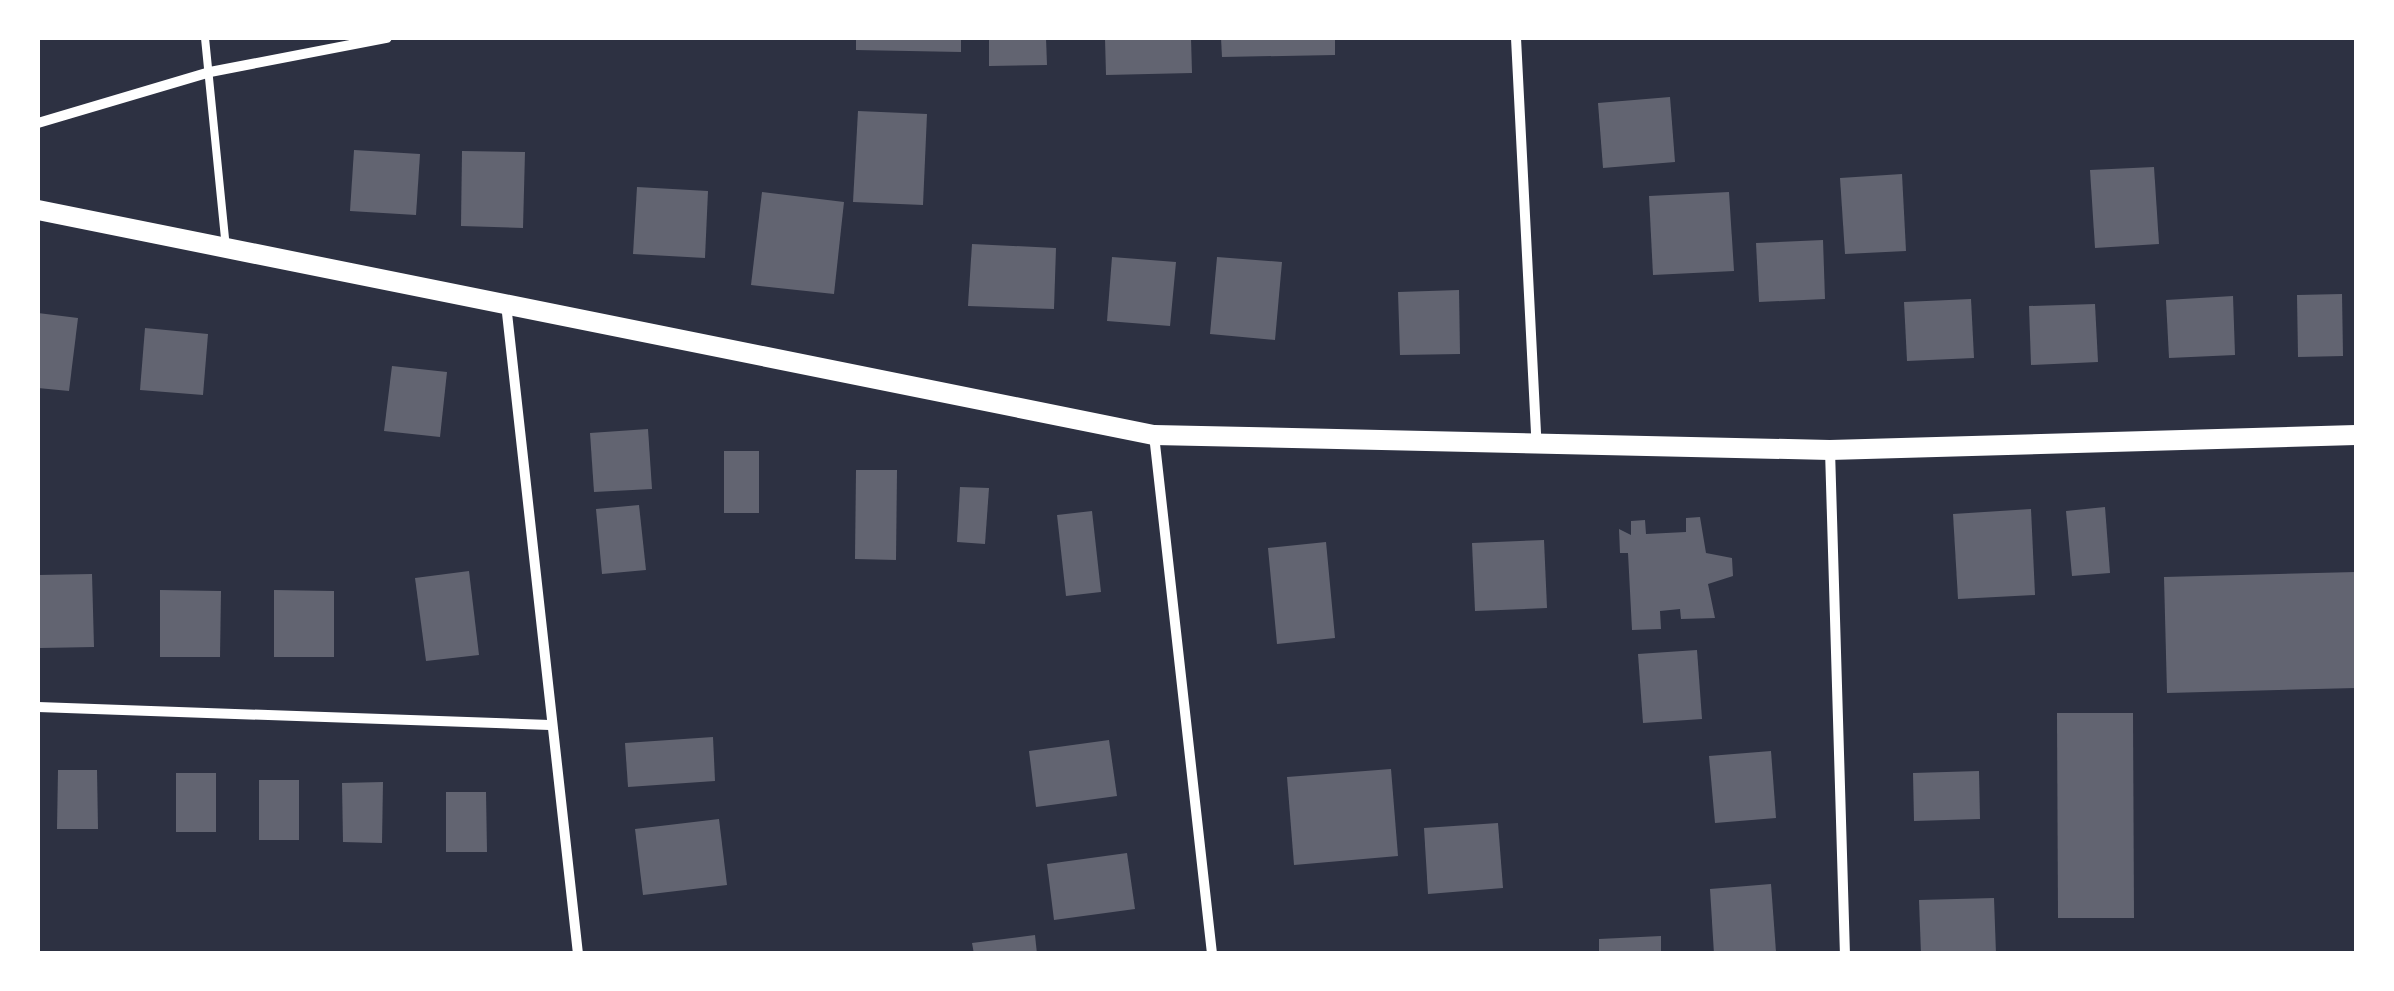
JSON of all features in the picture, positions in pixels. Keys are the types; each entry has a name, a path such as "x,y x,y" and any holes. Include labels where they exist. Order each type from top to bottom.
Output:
{"main road":[{"path":"38,210 1154,435 1538,448 1830,450 2356,435"}],"street":[{"path":"38,124 210,72 387,38"},
{"path":"1516,38 1538,448"},
{"path":"506,304 578,954"},
{"path":"1154,435 1212,954"},
{"path":"1830,450 1845,954"},
{"path":"38,707 550,724"}],"lane":[{"path":"205,38 226,248"}],"building":[{"path":"856,38 961,38 961,52 856,50"},
{"path":"989,38 1046,38 1047,65 989,66"},
{"path":"1105,38 1191,38 1192,73 1106,75"},
{"path":"1221,38 1335,38 1335,55 1222,57"},
{"path":"1670,97 1675,162 1603,168 1598,103"},
{"path":"858,111 927,114 923,205 853,202"},
{"path":"354,150 420,154 416,215 350,211"},
{"path":"462,151 525,152 523,228 461,226"},
{"path":"2154,167 2159,244 2095,248 2090,170"},
{"path":"1902,174 1906,251 1845,254 1840,178"},
{"path":"637,187 708,191 705,258 633,254"},
{"path":"762,192 844,202 834,294 751,285"},
{"path":"1729,192 1734,271 1653,275 1649,196"},
{"path":"1823,240 1825,299 1759,302 1756,243"},
{"path":"972,244 1056,248 1054,309 968,306"},
{"path":"1112,257 1176,262 1170,326 1107,321"},
{"path":"1217,257 1282,262 1275,340 1210,334"},
{"path":"1459,290 1460,354 1400,355 1398,292"},
{"path":"2342,294 2343,356 2298,357 2297,295"},
{"path":"2233,296 2235,355 2169,358 2166,300"},
{"path":"1971,299 1974,358 1907,361 1904,302"},
{"path":"2095,304 2098,362 2031,365 2029,306"},
{"path":"38,313 78,318 69,391 38,388"},
{"path":"145,328 208,334 203,395 140,390"},
{"path":"392,366 447,372 440,437 384,431"},
{"path":"648,429 652,489 594,492 590,433"},
{"path":"724,451 759,451 759,513 724,513"},
{"path":"856,470 897,470 896,560 855,559"},
{"path":"960,487 989,488 985,544 957,542"},
{"path":"639,505 646,570 602,574 596,509"},
{"path":"2105,507 2110,573 2072,576 2066,511"},
{"path":"2031,509 2035,595 1958,599 1953,514"},
{"path":"1092,511 1101,592 1066,596 1057,515"},
{"path":"1700,517 1706,553 1732,558 1733,576 1708,584 1715,618 1681,619 1680,609 1660,611 1661,629 1632,630 1628,553 1620,553 1619,529 1631,535 1631,521 1645,520 1646,534 1686,532 1686,518"},
{"path":"1544,540 1547,608 1475,611 1472,543"},
{"path":"1326,542 1335,638 1277,644 1268,548"},
{"path":"469,571 479,655 426,661 415,578"},
{"path":"2356,572 2356,688 2167,693 2164,577"},
{"path":"92,574 94,647 40,648 38,575"},
{"path":"160,590 221,591 220,657 160,657"},
{"path":"274,590 334,591 334,657 274,657"},
{"path":"1697,650 1702,719 1643,723 1638,654"},
{"path":"2057,713 2133,713 2134,918 2058,918"},
{"path":"713,737 715,781 628,787 625,743"},
{"path":"1109,740 1117,796 1036,807 1029,751"},
{"path":"1771,751 1776,818 1715,823 1709,756"},
{"path":"1391,769 1398,856 1294,865 1287,777"},
{"path":"58,770 97,770 98,829 57,829"},
{"path":"1979,771 1980,819 1914,821 1913,773"},
{"path":"176,773 216,773 216,832 176,832"},
{"path":"259,780 299,780 299,840 259,840"},
{"path":"383,782 382,843 343,842 342,783"},
{"path":"446,792 486,792 487,852 446,852"},
{"path":"719,819 727,885 643,895 635,829"},
{"path":"1498,823 1503,888 1428,894 1424,828"},
{"path":"1127,853 1135,909 1054,920 1047,864"},
{"path":"1771,884 1776,952 1714,954 1710,889"},
{"path":"1994,898 1996,954 1921,954 1919,900"},
{"path":"1035,935 1037,954 974,954 972,943"},
{"path":"1661,936 1661,954 1599,954 1599,939"}]}
